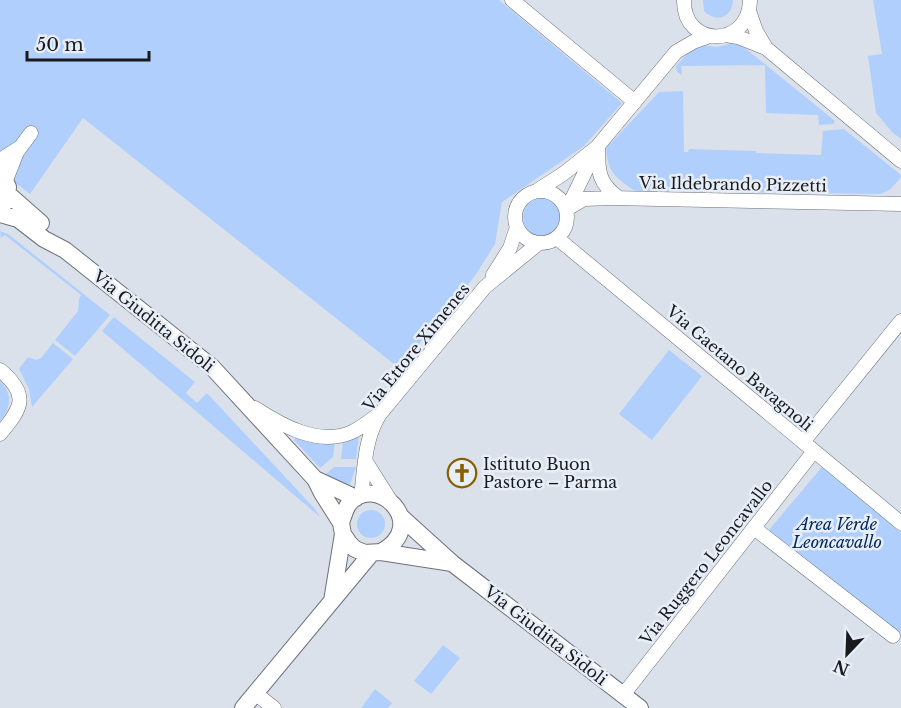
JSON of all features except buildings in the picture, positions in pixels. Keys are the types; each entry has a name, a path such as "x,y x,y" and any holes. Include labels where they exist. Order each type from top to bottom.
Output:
{"street":[{"path":"512,0 635,102"},
{"path":"684,0 687,16 696,29 710,36 738,37 765,48 901,161"},
{"path":"726,36 741,27 750,5"},
{"path":"750,5 756,31 765,48"},
{"name":"Via Ettore Ximenes","path":"676,52 687,16"},
{"name":"Via Ettore Ximenes","path":"358,497 366,462 369,434 383,410 485,287 510,248 517,227 515,220 518,204 523,197 563,174 597,147 676,52 693,42 710,36"},
{"path":"5,182 19,148 31,133"},
{"path":"597,147 598,169 607,190 618,198"},
{"name":"Via Ettore Ximenes","path":"485,287 539,243 557,238 565,228 567,209 597,147"},
{"path":"0,160 19,148"},
{"name":"Via Giuditta Sidoli","path":"5,182 4,204 0,212 18,219 44,239 68,252 206,361 315,479 349,543 355,549 452,562"},
{"name":"Via Giuditta Sidoli","path":"5,182 68,252"},
{"path":"538,190 552,192 559,196 567,209"},
{"path":"875,204 901,192"},
{"name":"Via Ildebrando Pizzetti","path":"567,209 584,199 618,198 901,204"},
{"path":"517,227 526,238 539,243"},
{"name":"Via Gaetano Bavagnoli","path":"557,238 901,523"},
{"path":"803,442 901,321"},
{"path":"0,370 16,387 20,404 16,415 0,434"},
{"name":"Via Giuditta Sidoli","path":"237,393 254,408 284,425 305,433 322,436 350,433 383,410"},
{"name":"Via Ruggero Leoncavallo","path":"623,695 814,451"},
{"path":"366,462 390,500"},
{"name":"Via Giuditta Sidoli","path":"315,479 358,497 380,495 390,500 400,516 452,562 640,708"},
{"path":"332,602 342,528 348,505 358,497"},
{"path":"243,708 376,553 395,542 400,533 400,516"},
{"path":"754,528 893,636"},
{"path":"255,693 274,708"}],"green space":[{"path":"0,0 499,0 622,103 584,146 502,202 495,244 475,276 399,368 83,118 30,194 0,171"},
{"path":"703,0 733,0 730,11 718,18 704,11"},
{"path":"873,0 901,0 901,139 876,113 868,56 882,54"},
{"path":"735,40 835,121 833,124 819,125 818,115 766,113 765,65 681,66 682,75 677,72 676,66 694,47 703,45 716,47"},
{"path":"683,91 684,152 688,152 689,149 821,155 823,131 844,129 901,177 891,189 881,194 635,191 614,174 606,148 659,92"},
{"path":"542,198 556,203 561,217 556,231 542,236 528,231 523,217 528,203"},
{"path":"0,231 8,234 110,315 75,356 55,340 78,311 81,295 5,235 1,238"},
{"path":"114,317 195,382 186,393 197,403 207,393 320,517 102,331"},
{"path":"53,343 73,359 32,407 29,389 19,369 28,357 36,360 41,358"},
{"path":"669,350 702,376 652,440 619,414"},
{"path":"0,381 7,391 9,401 0,421"},
{"path":"359,435 356,459 341,459 343,441"},
{"path":"296,437 335,442 333,457 320,468 294,440"},
{"path":"334,467 356,467 349,485 334,482 326,474"},
{"name":"Area Verde Leoncavallo","path":"822,467 901,532 901,636 768,531"},
{"path":"371,510 381,514 385,524 381,534 371,538 361,534 357,524 361,514"},
{"path":"443,645 460,658 431,694 414,681"},
{"path":"375,689 392,703 388,708 361,708"}],"place":[{"name":"Istituto Buon Pastore – Parma","path":"462,473"}]}
